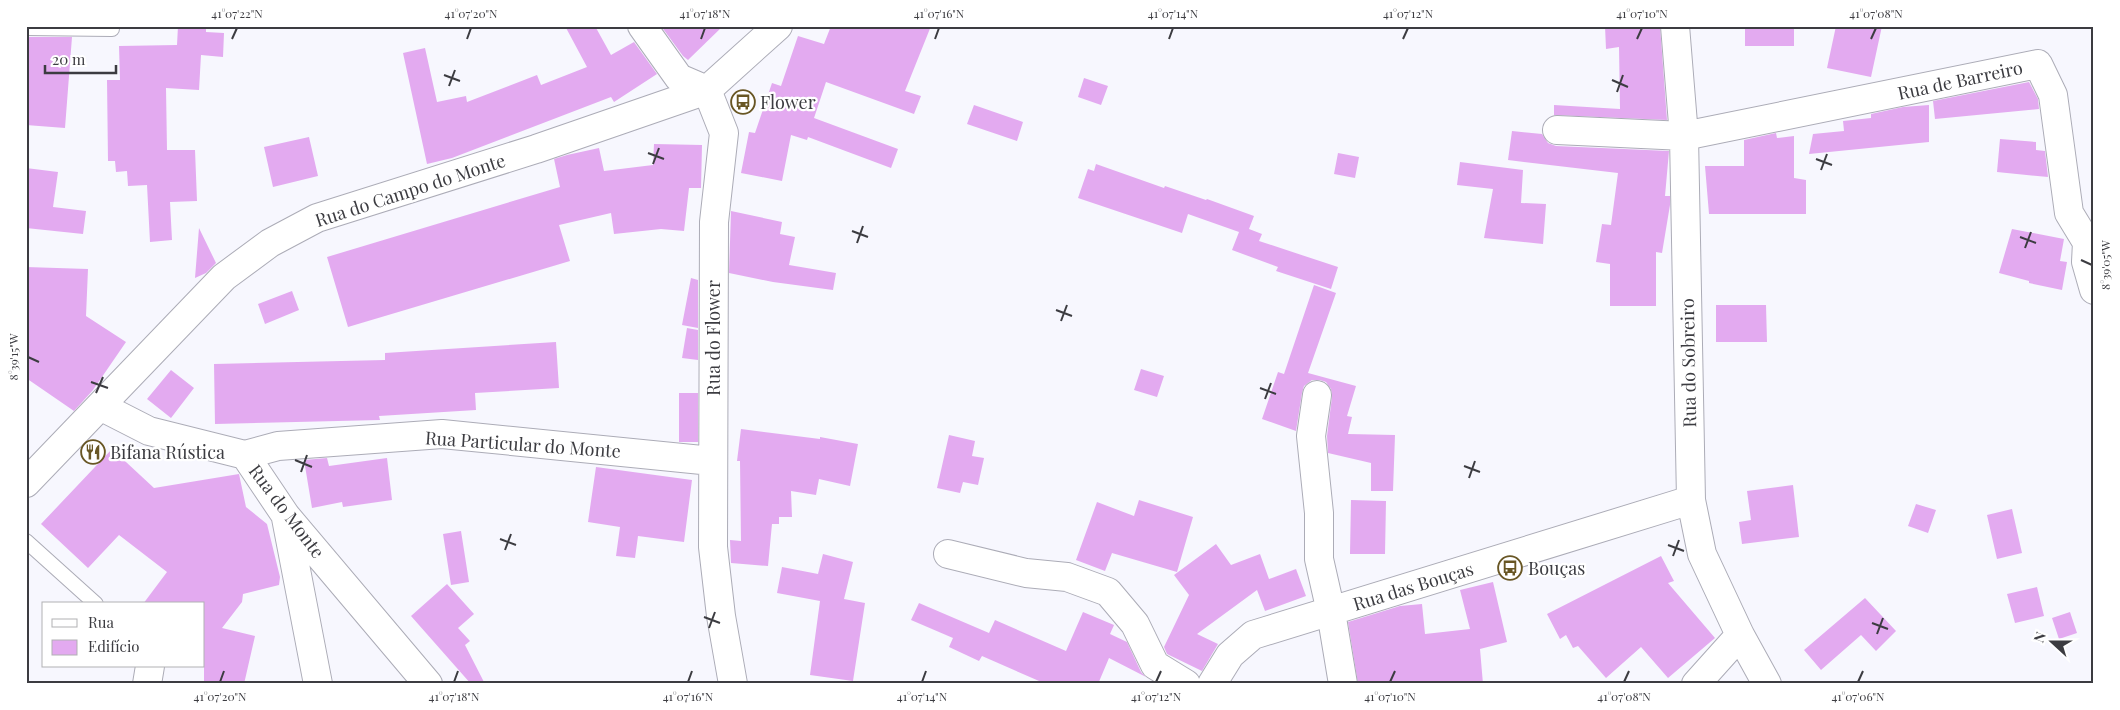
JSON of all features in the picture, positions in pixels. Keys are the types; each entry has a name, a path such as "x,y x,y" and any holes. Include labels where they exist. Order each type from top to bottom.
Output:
{"street":[{"path":"642,26 679,78 707,90 778,26"},
{"name":"Rua do Sobreiro","path":"1675,26 1684,136 1691,500 1702,554 1740,635 1767,684"},
{"name":"Rua de Barreiro","path":"1684,136 2038,64 2053,95 2069,213 2090,248"},
{"name":"Rua do Campo do Monte","path":"26,483 224,277 270,243 317,218 536,149 707,90"},
{"name":"Rua do Flower","path":"707,90 724,133 714,222 713,548 721,616 733,684"},
{"path":"1557,130 1684,136"},
{"path":"2090,248 2086,262 2094,290"},
{"path":"1317,396 1311,436 1319,513 1319,559 1331,612 1343,684"},
{"name":"Rua do Monte","path":"100,406 149,431 245,454 286,516 428,684"},
{"name":"Rua Particular do Monte","path":"245,454 278,446 442,434 712,461"},
{"name":"Rua das Bouças","path":"1212,684 1230,655 1253,636 1691,500"},
{"path":"286,516 318,684"},
{"path":"948,554 1026,573 1067,577 1108,592 1135,624 1155,665 1186,684"},
{"path":"1696,684 1740,635"},
{"path":"147,684 150,668"}],"lane":[{"path":"26,28 112,29"},
{"path":"26,541 94,602"}],"building":[{"path":"178,26 206,26 206,32 224,33 223,57 201,55 199,90 166,88 167,150 195,150 197,201 170,202 172,240 150,242 147,185 128,186 127,171 116,172 115,161 108,161 107,80 120,80 119,46 177,45"},
{"path":"565,26 595,26 611,55 634,42 657,74 614,102 611,97 452,158 427,164 403,53 425,48 437,102 466,96 467,102 537,75 541,85 587,67"},
{"path":"661,26 723,26 688,60"},
{"path":"831,26 931,26 905,91 921,96 914,114 826,82 814,118 898,149 891,168 808,137 807,140 791,135 782,181 741,173 749,132 755,133 772,83 781,86 798,36 824,44"},
{"path":"1605,26 1660,26 1667,120 1554,115 1554,105 1620,109 1619,47 1606,49"},
{"path":"1745,26 1794,26 1794,46 1745,46"},
{"path":"1836,26 1882,26 1871,77 1827,68"},
{"path":"26,37 72,37 65,128 26,125"},
{"path":"1084,78 1108,86 1101,105 1078,97"},
{"path":"2029,82 2038,99 2039,109 1935,119 1933,101"},
{"path":"974,105 1023,122 1017,141 967,124"},
{"path":"1929,105 1929,142 1809,154 1813,134 1844,131 1843,121 1871,118 1871,114 1903,107"},
{"path":"1512,131 1542,134 1548,143 1556,146 1669,151 1665,196 1670,196 1670,205 1662,253 1656,252 1656,306 1610,306 1610,264 1596,262 1602,224 1611,225 1618,173 1508,160"},
{"path":"1776,133 1777,138 1794,136 1794,178 1806,180 1806,214 1709,214 1705,166 1744,166 1744,140"},
{"path":"309,137 318,176 273,187 264,147"},
{"path":"2000,139 2036,142 2036,150 2045,151 2048,177 1997,172"},
{"path":"654,144 702,145 701,188 689,188 684,231 661,229 614,234 611,213 559,225 570,261 348,327 327,257 560,187 554,159 567,155 599,148 604,171 653,165"},
{"path":"1338,153 1359,157 1355,178 1334,174"},
{"path":"1460,162 1523,170 1521,203 1546,204 1543,244 1484,238 1493,189 1457,185"},
{"path":"1096,164 1164,188 1165,186 1207,199 1254,216 1249,229 1262,234 1259,241 1338,267 1331,289 1276,271 1278,267 1232,250 1239,232 1188,214 1182,233 1078,198 1088,169 1094,171"},
{"path":"26,168 58,172 53,207 86,211 83,234 26,228"},
{"path":"731,211 782,222 780,234 795,237 789,265 836,273 833,290 773,282 729,273"},
{"path":"199,228 216,263 206,273 195,278"},
{"path":"2012,229 2064,239 2060,261 2067,262 2062,290 2029,283 2029,281 1999,273"},
{"path":"26,267 88,269 86,316 126,342 93,390 74,411 26,378"},
{"path":"691,278 698,280 698,328 682,325"},
{"path":"1314,285 1336,293 1308,373 1356,386 1347,416 1352,417 1348,434 1395,435 1393,491 1371,491 1371,463 1328,453 1327,436 1332,397 1331,389 1326,382 1312,380 1304,386 1296,431 1262,419 1278,372 1284,374"},
{"path":"292,291 299,310 265,324 258,304"},
{"path":"1716,305 1766,305 1767,342 1716,342"},
{"path":"687,328 698,330 698,360 682,358"},
{"path":"556,342 559,388 475,393 476,410 379,416 380,420 215,424 214,364 385,360 385,353"},
{"path":"1141,369 1164,376 1157,397 1134,390"},
{"path":"171,370 194,388 171,418 147,399"},
{"path":"679,393 698,393 698,442 679,442"},
{"path":"741,429 820,439 820,437 858,444 850,486 819,479 816,495 791,491 792,517 779,517 779,524 772,524 768,566 731,563 730,540 741,541 740,461 737,461"},
{"path":"949,435 975,441 972,456 984,458 978,485 963,482 960,493 937,488"},
{"path":"112,449 154,488 239,474 246,507 267,524 280,577 279,585 243,594 242,602 222,628 255,636 244,684 204,684 205,602 144,602 167,572 119,535 88,568 41,524"},
{"path":"327,458 329,466 387,458 392,500 343,507 342,502 312,508 304,460"},
{"path":"596,467 692,480 684,542 638,536 635,558 616,556 620,527 588,522"},
{"path":"1793,485 1799,537 1742,544 1739,522 1751,520 1747,491"},
{"path":"1139,500 1193,517 1177,572 1112,553 1105,571 1076,560 1097,502 1134,516"},
{"path":"1351,500 1386,501 1385,554 1350,554"},
{"path":"1916,504 1936,510 1928,533 1908,526"},
{"path":"2012,509 2022,553 1997,559 1987,515"},
{"path":"461,531 469,582 451,585 443,534"},
{"path":"1216,544 1231,565 1260,554 1269,579 1296,569 1306,596 1265,611 1257,590 1197,634 1218,644 1202,671 1167,654 1164,647 1189,595 1174,575"},
{"path":"823,554 853,562 844,599 865,603 853,681 810,675 820,601 777,593 782,567 818,574"},
{"path":"1661,556 1674,581 1668,583 1715,638 1668,678 1641,647 1606,678 1578,646 1573,648 1566,635 1560,639 1547,614"},
{"path":"1493,582 1507,642 1480,649 1483,684 1358,684 1348,622 1400,606 1422,604 1425,634 1470,629 1460,590"},
{"path":"447,584 474,614 458,628 470,641 465,645 485,684 471,684 411,616"},
{"path":"2037,587 2044,616 2015,623 2007,594"},
{"path":"1865,598 1896,631 1876,651 1861,635 1821,670 1804,650"},
{"path":"919,603 989,633 995,620 1066,651 1083,612 1114,625 1110,634 1127,642 1141,672 1146,677 1109,658 1098,684 1046,684 982,656 979,661 949,647 953,638 911,620"},
{"path":"2070,612 2077,633 2059,639 2052,618"}],"place":[{"name":"Flower","path":"743,102"},
{"name":"Bifana Rústica","path":"93,452"},
{"name":"Bouças","path":"1510,568"}]}
